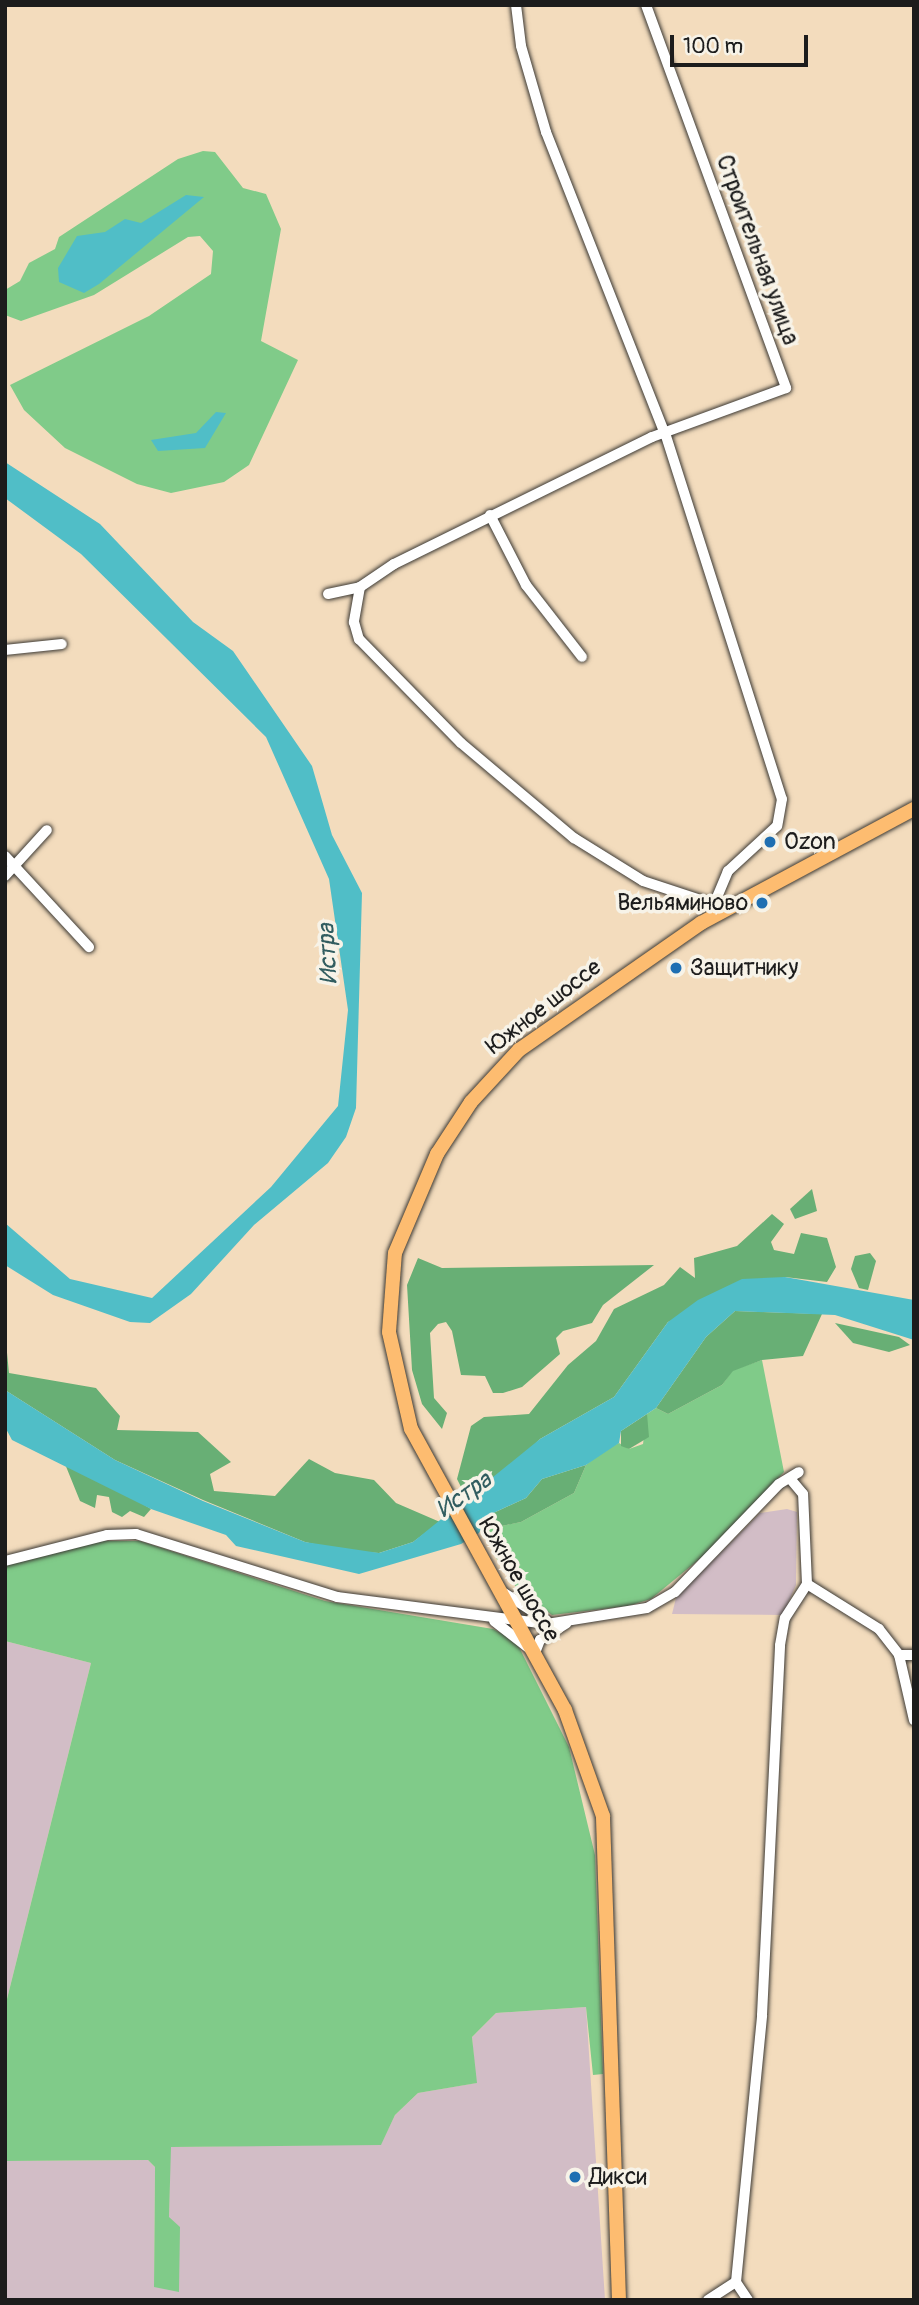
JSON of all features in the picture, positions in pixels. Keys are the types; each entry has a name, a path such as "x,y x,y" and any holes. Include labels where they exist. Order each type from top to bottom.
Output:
{"main road":[{"name":"Южное шоссе","path":"619,2300 603,1816 587,1759 518,1621 438,1485 401,1400 389,1332 396,1253 417,1193 471,1102 519,1050 712,909 914,809"}],"street":[{"path":"360,587 354,622 359,639 461,743 617,867 669,894 712,909 736,860 777,826 782,799 666,436 546,132 516,5"},
{"name":"Строительная улица","path":"646,5 786,388 666,436"},
{"path":"328,594 360,587 490,515 666,436"},
{"path":"490,515 526,585 582,657"},
{"path":"5,650 62,644"},
{"path":"5,876 47,831"},
{"path":"5,856 89,947"},
{"path":"5,1560 107,1535 136,1534 337,1597 518,1621 572,1621 647,1608 675,1592 779,1484 796,1476 803,1494 807,1584 785,1618 780,1645 762,2015 736,2281 748,2300"},
{"path":"496,1583 539,1618 572,1621"},
{"path":"485,1617 498,1608 496,1583"},
{"path":"807,1584 879,1629 899,1655 914,1720"},
{"path":"485,1617 512,1630 535,1653 540,1640 572,1621"},
{"path":"899,1655 914,1655"},
{"path":"708,2300 736,2281"}],"shaded area":[{"path":"787,1509 797,1512 796,1585 783,1615 672,1614 676,1598 760,1513"},
{"path":"5,1641 91,1663 5,2007"},
{"path":"586,2007 605,2300 5,2300 5,2161 148,2160 155,2167 154,2287 169,2217 170,2147 381,2144 395,2115 418,2093 476,2083 472,2037 496,2013"}],"green space":[{"path":"203,151 215,152 243,188 266,194 281,229 261,341 298,360 249,465 224,482 171,493 137,484 65,448 24,410 10,385 149,316 211,274 213,251 200,236 188,237 94,295 21,321 5,315 5,290 20,281 29,263 55,249 59,237 178,159"},
{"path":"812,1189 817,1211 795,1219 790,1209"},
{"path":"772,1214 784,1224 771,1242 774,1250 794,1254 801,1233 827,1238 836,1267 827,1282 785,1277 668,1322 614,1397 540,1439 511,1467 465,1495 457,1479 471,1426 484,1417 529,1414 568,1365 596,1341 614,1309 664,1285 680,1267 695,1278 694,1258 737,1246"},
{"path":"870,1253 876,1261 868,1290 859,1288 851,1269 855,1256"},
{"path":"418,1258 442,1268 654,1265 603,1305 592,1323 563,1331 556,1338 560,1354 522,1387 503,1393 493,1393 485,1376 461,1375 452,1331 446,1322 438,1324 430,1333 434,1398 447,1413 442,1429 422,1404 412,1370 407,1285"},
{"path":"735,1311 822,1314 803,1356 762,1360 733,1371 722,1385 668,1414 656,1408 706,1337"},
{"path":"835,1323 899,1337 910,1345 889,1352 853,1343"},
{"path":"5,1332 9,1373 96,1388 120,1416 117,1430 198,1432 231,1462 210,1474 214,1491 275,1496 309,1459 335,1473 374,1480 396,1503 440,1522 413,1542 379,1553 345,1551 305,1542 203,1500 115,1460 5,1390"},
{"path":"762,1360 784,1472 708,1552 651,1599 628,1606 552,1615 518,1590 494,1555 507,1550 506,1543 481,1530 521,1522 574,1493 586,1465 604,1450 619,1443 629,1449 643,1444 647,1414 656,1408 668,1414 722,1385 733,1370"},
{"path":"647,1414 649,1437 629,1449 621,1446 621,1431"},
{"path":"65,1464 115,1487 151,1509 144,1517 130,1511 122,1517 112,1512 109,1497 97,1495 95,1508 80,1501"},
{"path":"586,1465 574,1493 521,1522 482,1530 489,1515 526,1498 542,1479"},
{"path":"90,1541 140,1541 325,1601 493,1629 516,1641 569,1747 595,1855 603,2074 593,2075 586,2007 496,2013 472,2037 477,2083 418,2093 395,2115 381,2145 171,2147 169,2217 180,2227 179,2292 154,2287 155,2167 148,2160 5,2161 5,2007 91,1663 5,1641 5,1565"}],"water":[{"path":"186,195 204,197 99,284 84,293 59,282 58,268 77,236 105,232 125,219 141,223"},
{"path":"216,412 226,413 205,448 158,451 151,440 196,433"},
{"path":"5,462 100,524 193,622 233,651 312,766 332,835 362,893 356,1108 346,1137 328,1163 254,1225 191,1294 150,1323 130,1322 53,1295 5,1265 5,1223 70,1279 152,1298 271,1187 338,1106 348,1010 329,879 266,737 81,554 5,498"},
{"path":"785,1277 914,1300 914,1340 835,1315 735,1311 706,1337 656,1408 621,1431 619,1443 586,1465 542,1479 526,1498 489,1515 479,1533 461,1544 359,1574 236,1546 226,1535 151,1509 12,1440 5,1427 5,1390 115,1460 203,1501 305,1542 379,1553 413,1542 540,1439 614,1397 668,1322 698,1300 742,1279"}],"place":[{"name":"Ozon","path":"770,842"},
{"name":"Вельяминово","path":"762,903"},
{"name":"Защитнику","path":"676,968"},
{"name":"Дикси","path":"575,2177"}],"water label":[{"name":"Истра","path":"328,954"},
{"name":"Истра","path":"464,1495"}]}
